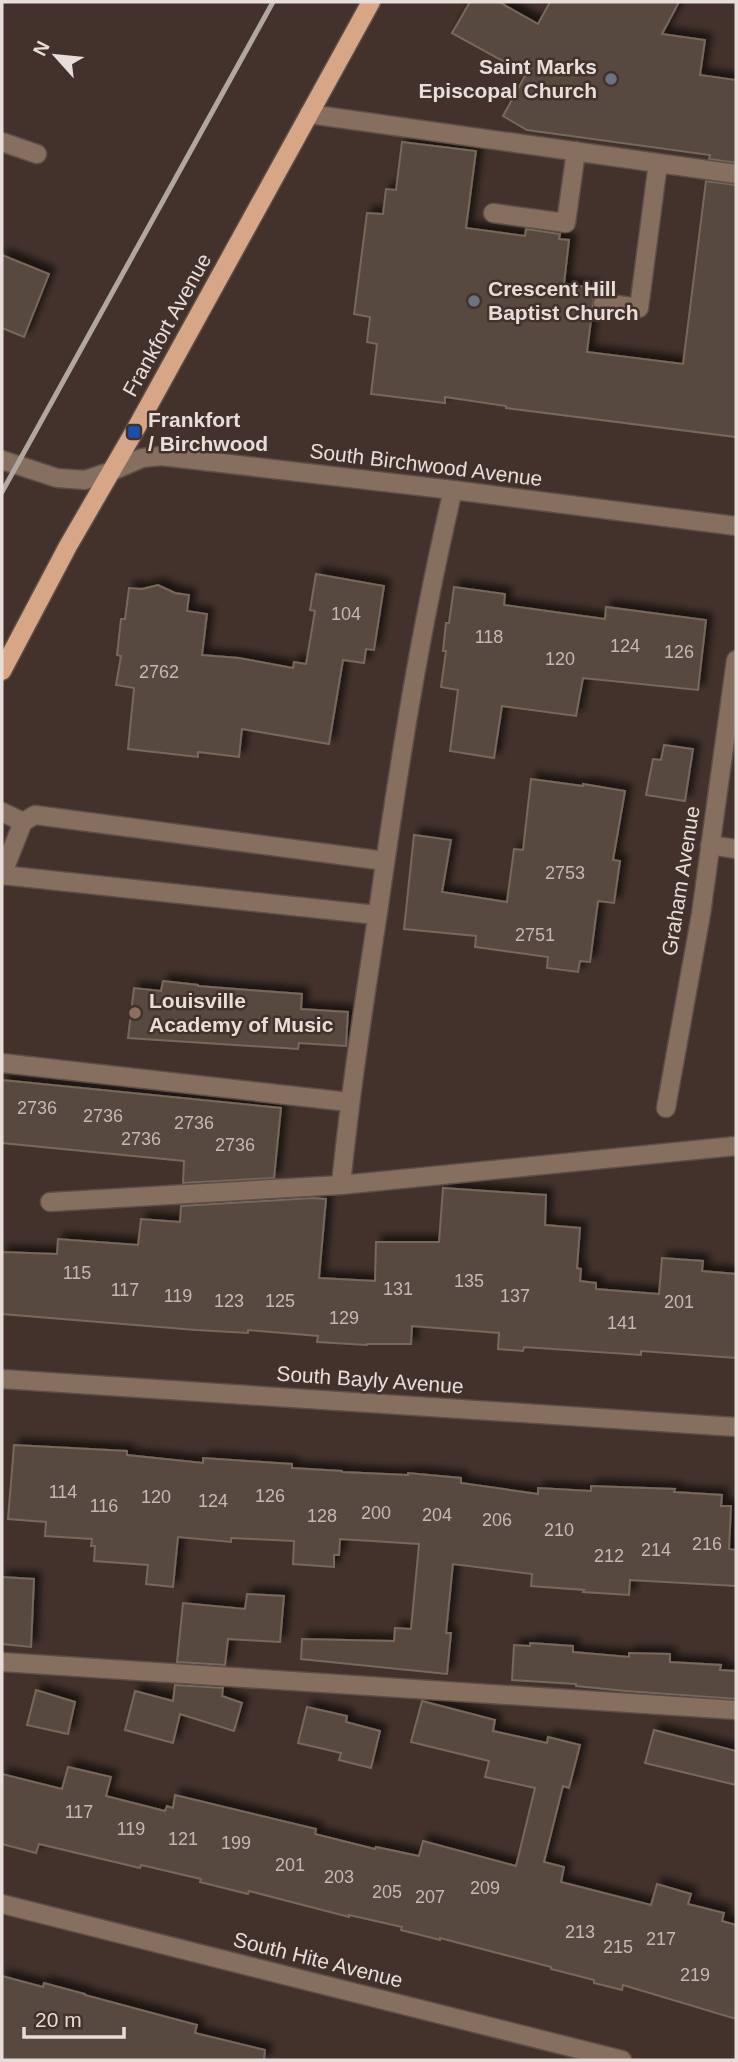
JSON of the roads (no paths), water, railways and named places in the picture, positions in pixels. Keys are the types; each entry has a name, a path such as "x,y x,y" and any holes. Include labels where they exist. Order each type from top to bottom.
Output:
{"main road":[{"name":"Frankfort Avenue","path":"2,671 68,546 371,2"}],"street":[{"path":"309,114 736,174"},
{"path":"2,142 37,154"},
{"path":"493,213 566,223 576,151"},
{"path":"603,303 639,308 659,163"},
{"name":"South Birchwood Avenue","path":"2,460 57,478 85,480 142,458 160,456 736,526"},
{"path":"341,1185 349,1102 409,711 453,490"},
{"name":"Graham Avenue","path":"666,1108 701,914 736,660"},
{"path":"2,812 23,822"},
{"path":"377,915 2,875 23,822 35,815 385,862"},
{"path":"710,845 736,849"},
{"path":"2,1063 349,1102"},
{"path":"50,1202 341,1185 736,1146"},
{"name":"South Bayly Avenue","path":"2,1379 736,1427"},
{"path":"2,1662 736,1710"},
{"name":"South Hite Avenue","path":"2,1904 622,2060"}],"railway":[{"path":"2,492 273,2"}],"place":[{"name":"Saint Marks Episcopal Church","path":"611,79"},
{"name":"Crescent Hill Baptist Church","path":"474,301"},
{"name":"Frankfort / Birchwood","path":"134,432"},
{"name":"Louisville Academy of Music","path":"135,1013"}]}
